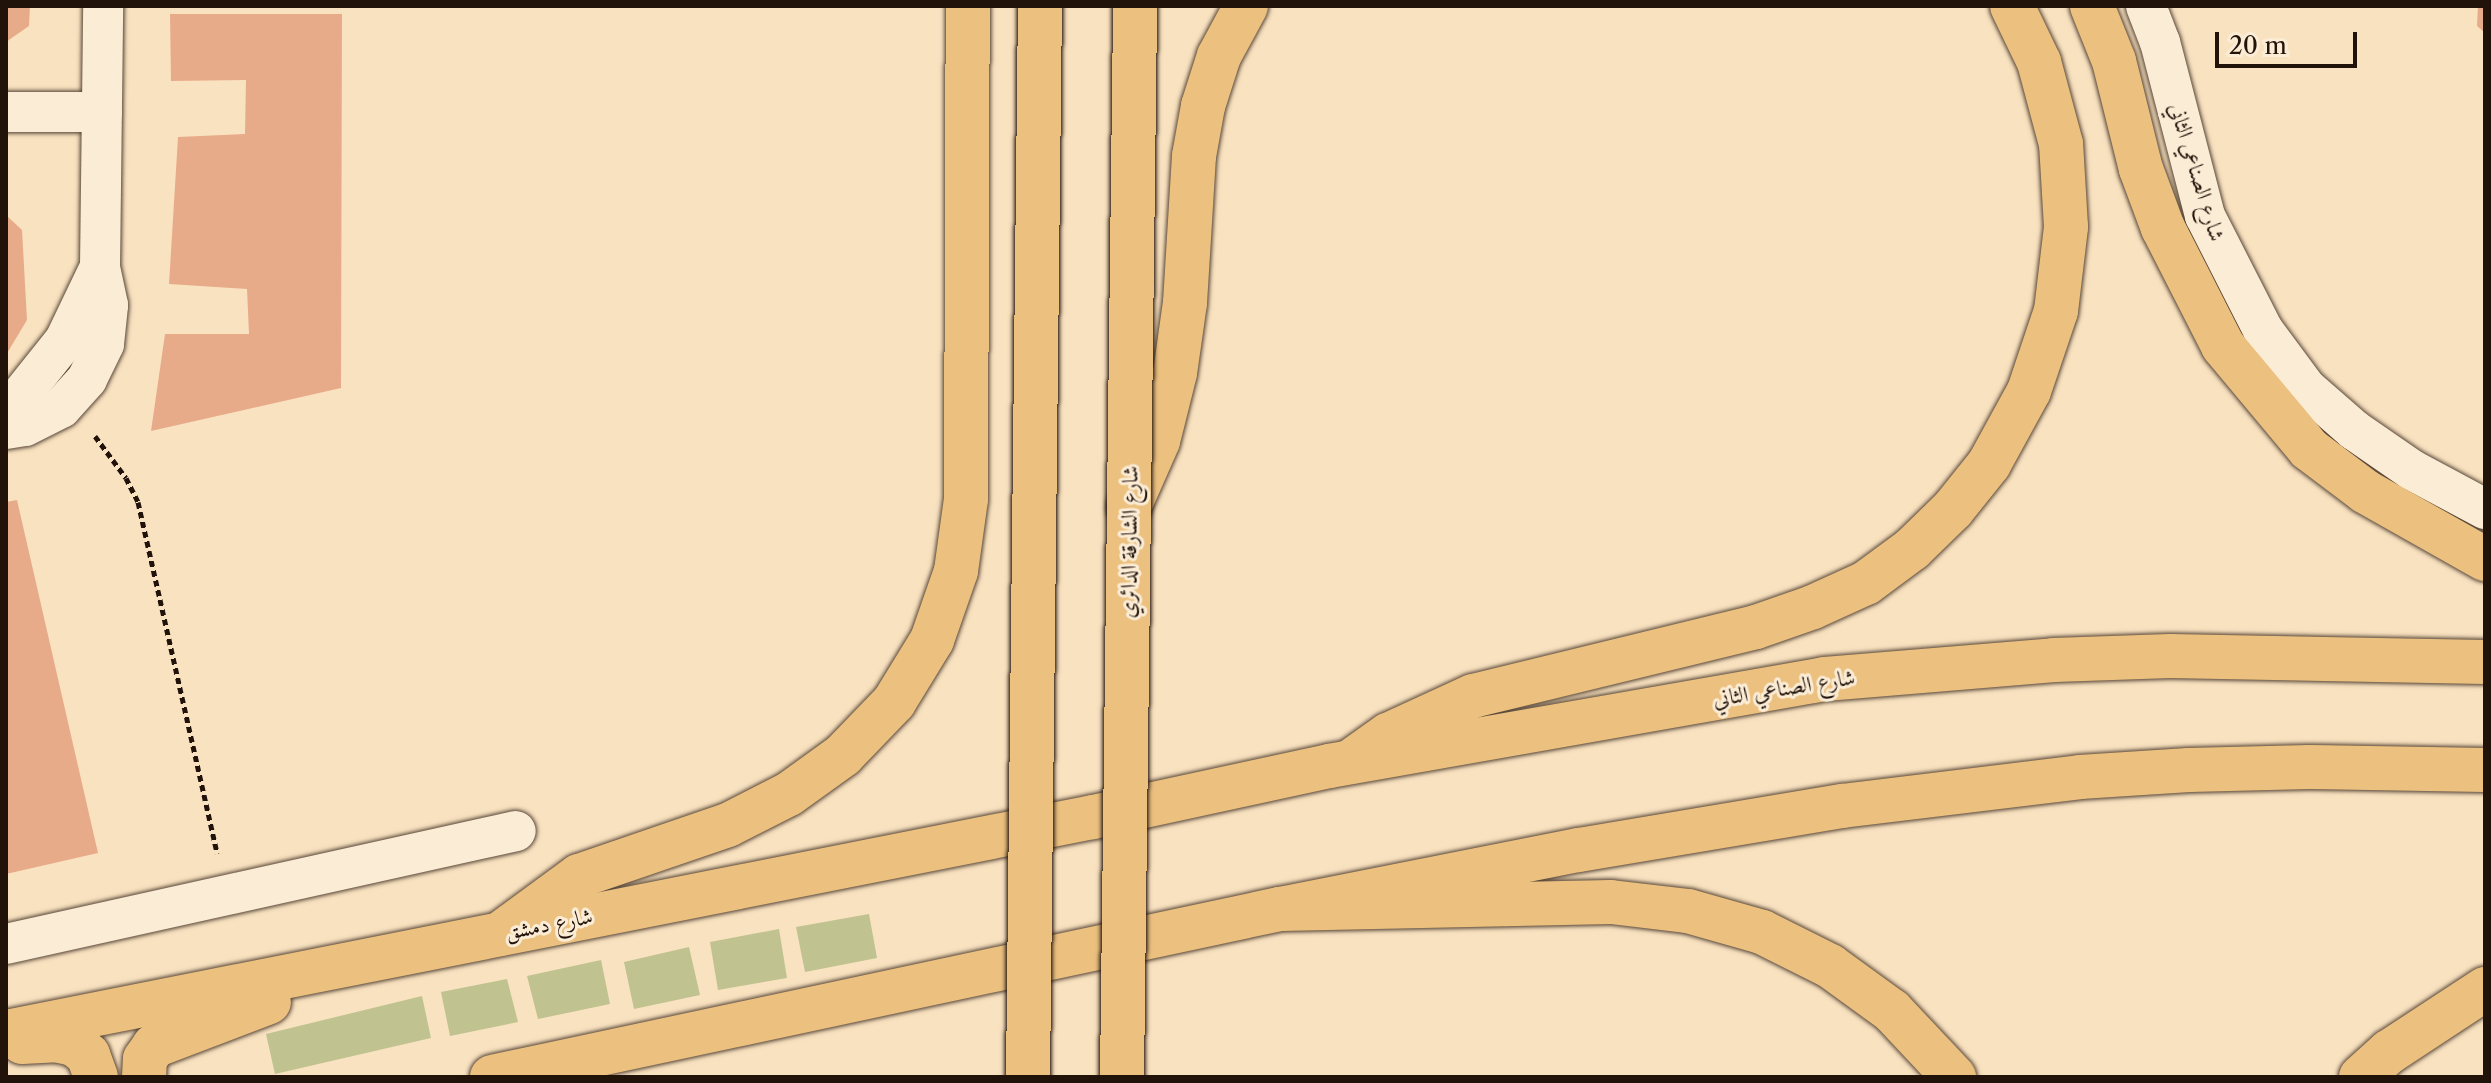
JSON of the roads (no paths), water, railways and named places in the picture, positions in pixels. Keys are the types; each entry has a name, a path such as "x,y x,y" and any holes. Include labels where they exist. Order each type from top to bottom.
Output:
{"main road":[{"path":"500,934 579,876 728,825 789,794 843,755 894,702 932,640 956,571 966,499 968,6"},
{"path":"1028,1077 1040,6"},
{"name":"شارع الشارقة الدائري","path":"1122,1077 1135,6"},
{"path":"1350,762 1388,735 1473,696 1756,627 1813,607 1866,583 1912,549 1953,509 1989,464 2029,391 2056,311 2065,241 2061,144 2039,62 2012,6"},
{"path":"2092,6 2114,61 2141,169 2163,228 2223,346 2309,449 2366,492 2485,559"},
{"path":"1129,507 1158,441 1175,373 1185,303 1194,156 1203,106 1219,56 1244,8"},
{"name":"شارع الصناعي الثاني","path":"1093,817 1350,762 1825,679 1934,668 2170,656 2485,662"},
{"path":"492,1077 1280,909 1579,850 1951,790 2189,770 2309,767 2485,770"},
{"name":"شارع دمشق","path":"6,1032 1093,817"},
{"path":"1280,909 1611,902 1688,911 1762,932 1830,966 1892,1011 1954,1077"},
{"path":"144,1077 145,1059 154,1046 167,1038 418,950"},
{"path":"2361,1077 2389,1052 2485,989"},
{"path":"6,1042 56,1040 74,1044 88,1055 96,1077"}],"street":[{"path":"6,429 25,426 61,408 87,379 104,344 108,305 100,267 103,6"},
{"name":"شارع الصناعي الثاني","path":"2146,6 2160,42 2205,216 2263,330 2306,388 2354,430 2412,470 2485,509"},
{"path":"6,112 102,112"},
{"path":"6,414 65,340 100,267"},
{"path":"6,944 516,831"}]}
